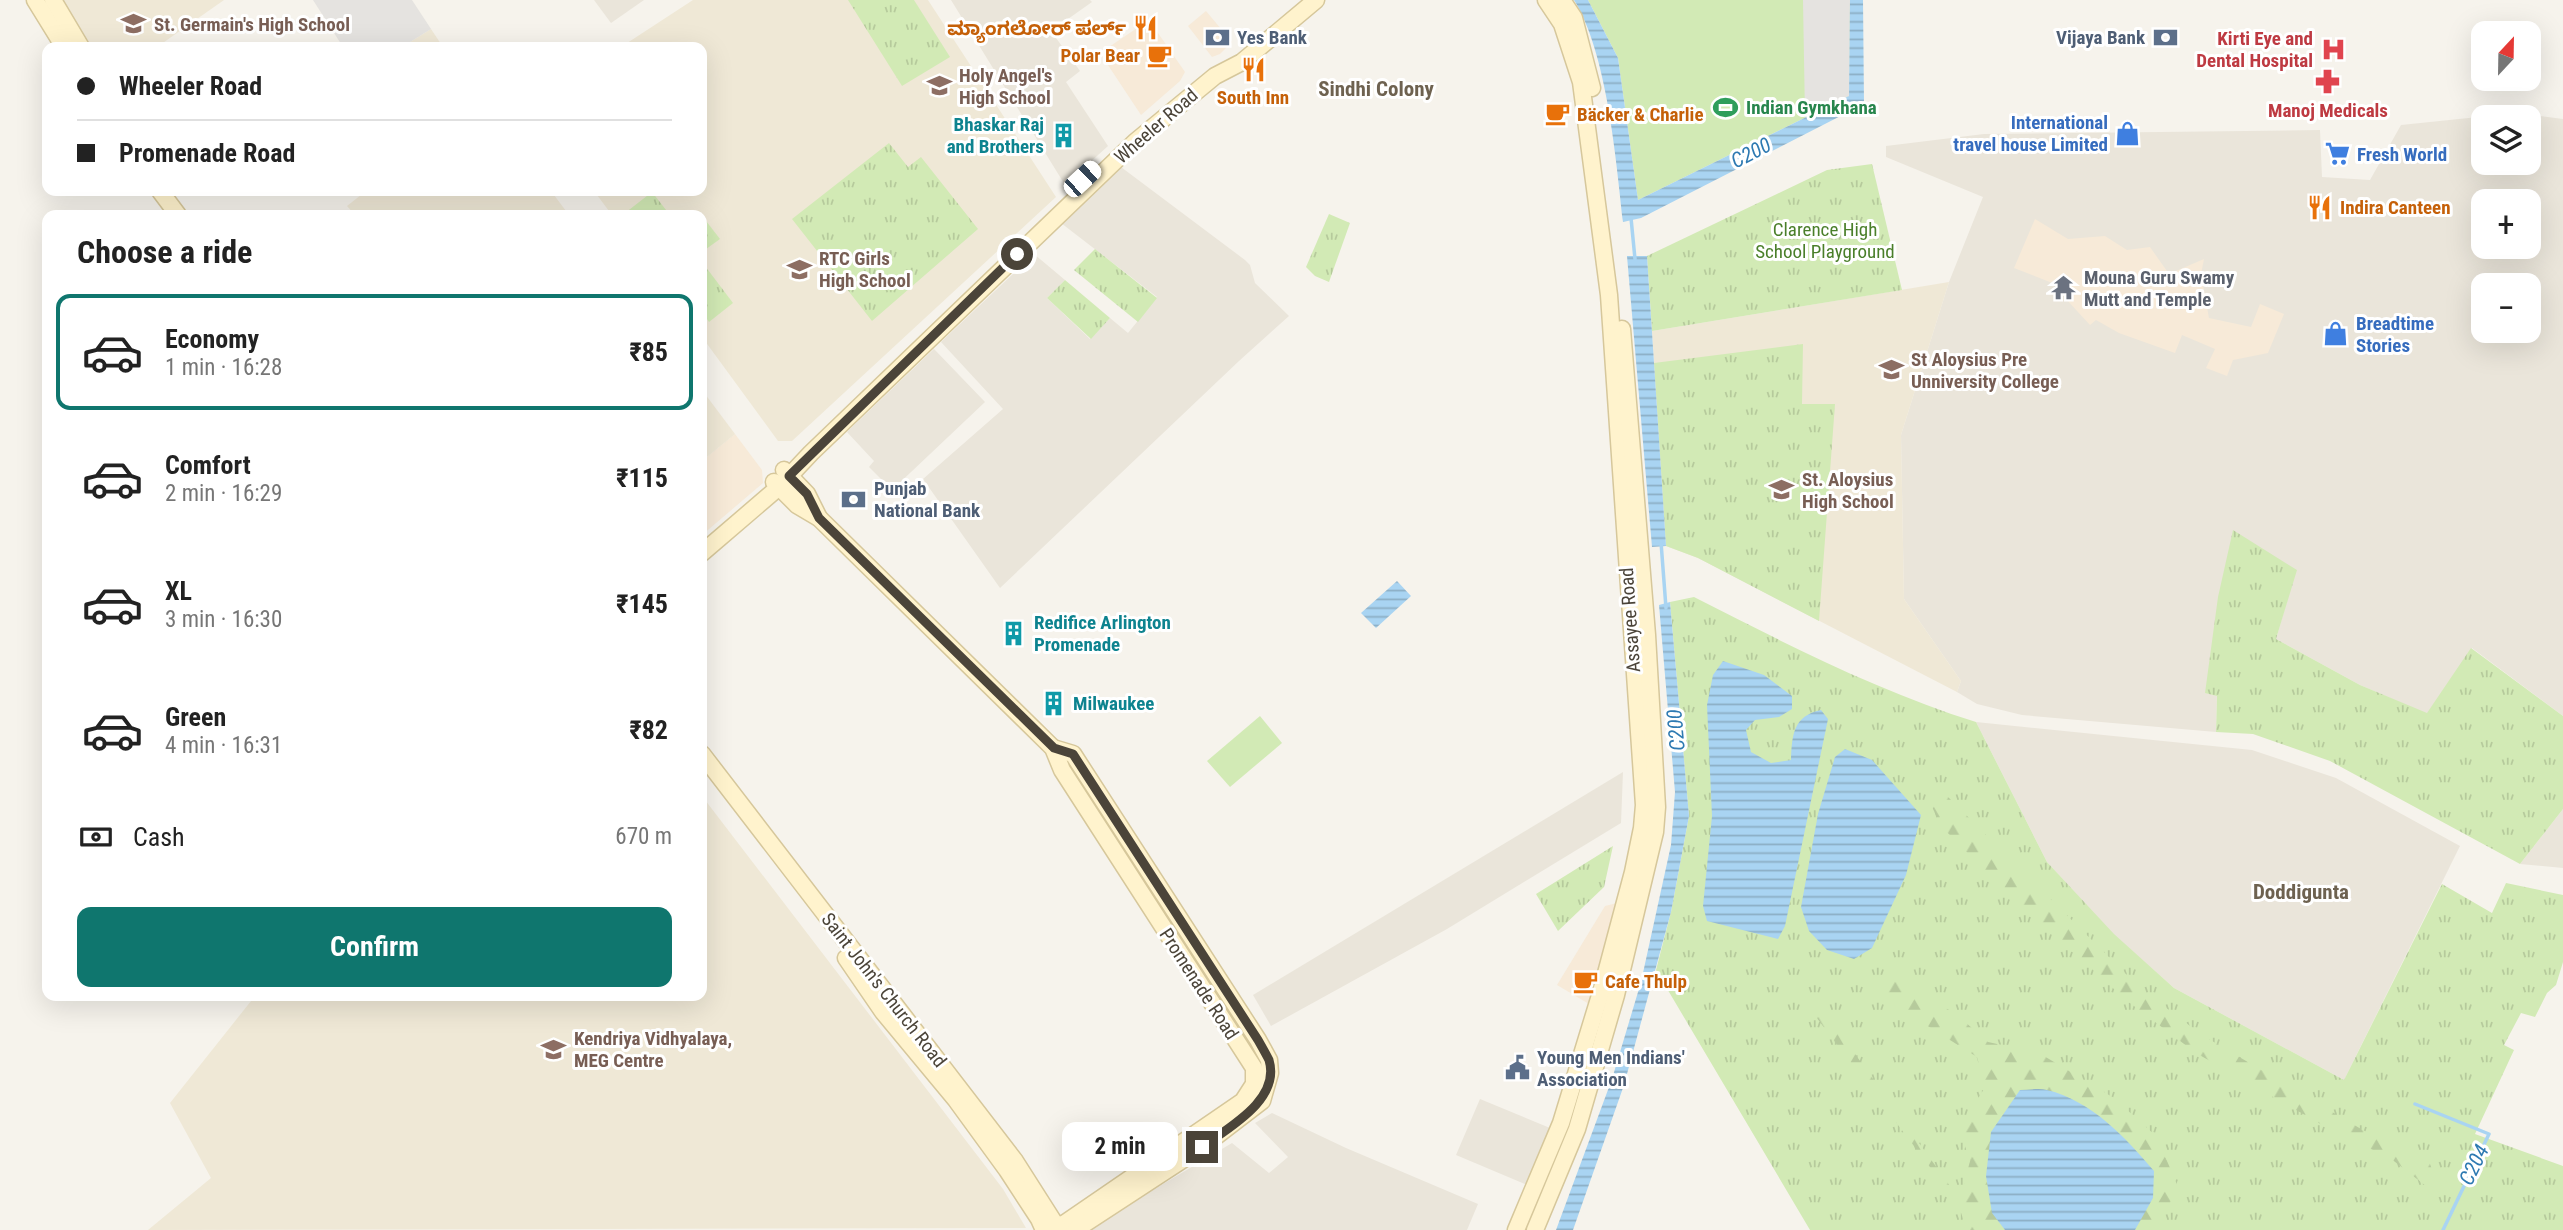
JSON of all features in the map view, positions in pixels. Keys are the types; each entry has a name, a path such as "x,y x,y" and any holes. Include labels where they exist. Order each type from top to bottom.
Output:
{"main road":[{"path":"35,0 61,42"},
{"path":"52,0 78,42"},
{"name":"Wheeler Road","path":"707,548 782,479 1142,123 1209,69 1238,55 1301,0"},
{"name":"Wheeler Road","path":"1043,223 1215,76 1242,61 1316,0"},
{"name":"Assayee Road","path":"1516,1230 1561,1123 1601,992 1633,872 1644,806 1609,295 1581,82 1562,24 1546,0"},
{"name":"Assayee Road","path":"1535,1230 1577,1129 1612,1009 1655,832 1657,807 1647,635 1619,294 1591,80 1574,18 1562,0"},
{"name":"Wheeler Road","path":"707,538 782,479"},
{"name":"Promenade Road","path":"782,479 807,494 819,518 1054,748 1062,770 1254,1068 1254,1084 1243,1101 1052,1229"},
{"name":"Promenade Road","path":"1054,748 1073,754 1258,1040 1269,1060 1270,1073 1262,1101 1202,1147 1075,1230"},
{"name":"Saint John's Church Road","path":"707,761 852,958"},
{"name":"Saint John's Church Road","path":"707,776 1016,1161 1052,1229"}],"shaded area":[{"name":"St. Germain's High School","path":"63,0 224,0 164,42 89,42"},
{"path":"313,0 412,0 431,29 410,42 340,42"},
{"path":"594,0 644,0 611,23"},
{"path":"693,0 928,0 1056,197 792,441 778,441 707,344 707,210 608,210 598,196 707,196 707,42 629,42"},
{"path":"951,0 1092,2 1051,31 1080,71 1066,82 1108,146 1065,185"},
{"path":"1803,0 1850,0 1849,96 1805,117"},
{"path":"1206,11 1232,42 1220,54 1212,57 1188,26"},
{"path":"1149,20 1185,72 1180,81 1141,115 1100,53"},
{"path":"431,29 440,42 410,42"},
{"path":"2541,116 2563,119 2563,716 2472,648 2427,714 2360,685 2276,639 2296,570 2206,692 2217,695 2216,732 2022,715 1977,704 1957,692 1961,681 1904,599 1901,435 1949,282 1983,197 1886,157 1886,146 1984,134 2320,130 2322,177 2370,180 2401,125 2471,118 2471,175 2541,175"},
{"path":"1121,167 1245,260 1250,265 1255,283 1289,316 1000,588 923,479 1003,409 941,342 1034,254 1065,280 1047,298 1090,339 1110,318 1128,333 1157,297 1061,223"},
{"path":"360,196 555,196 565,210 351,210 347,206"},
{"path":"2035,219 2068,239 2105,236 2127,250 2150,247 2169,274 2204,259 2201,274 2209,318 2251,327 2260,304 2284,314 2268,353 2233,360 2227,376 2206,368 2215,349 2182,335 2175,353 2119,333 2096,320 2090,325 2066,299 2070,290 2014,268"},
{"name":"St. Aloysius High School","path":"1949,282 1901,435 1904,599 1961,681 1957,692 1698,558 1666,546 1652,331"},
{"path":"934,349 985,402 892,490 869,467 874,461 847,432"},
{"path":"707,397 735,434 707,457"},
{"path":"735,434 762,470 763,483 707,531 707,457"},
{"path":"1976,722 2252,750 2336,778 2460,846 2344,1080 2174,988 2113,934 2047,862"},
{"path":"1623,772 1621,823 1447,929 1271,1026 1253,995"},
{"name":"Kendriya Vidhyalaya, MEG Centre","path":"707,803 1003,1189 1026,1228 148,1230 211,1178 170,1103 251,1001 707,1001"},
{"path":"2563,809 2563,868 2520,864"},
{"path":"1617,903 1589,1004 1557,985 1605,906"},
{"path":"1480,1099 1550,1128 1527,1185 1456,1155"},
{"path":"1272,1113 1346,1148 1478,1204 1467,1230 1086,1230 1232,1143 1269,1173 1288,1157 1255,1123"}],"green space":[{"path":"848,0 914,0 950,57 902,86"},
{"name":"Indian Gymkhana","path":"1588,0 1850,0 1849,96 1638,200 1618,58"},
{"path":"889,143 908,167 921,157 978,229 872,321 792,219"},
{"name":"Clarence High School Playground","path":"1872,164 1902,290 1652,331 1647,256 1827,170"},
{"path":"647,196 655,196 666,210 629,210"},
{"path":"1329,214 1350,223 1329,282 1315,276 1306,267"},
{"path":"707,222 720,239 707,248"},
{"path":"1095,249 1157,298 1138,322 1074,270"},
{"path":"707,269 733,303 709,322 707,319"},
{"path":"1065,280 1110,318 1091,339 1047,298"},
{"path":"1803,344 1802,404 1835,404 1819,621 1698,558 1666,546 1654,363"},
{"path":"2233,530 2297,570 2276,639 2360,685 2427,713 2471,648 2563,716 2563,809 2520,864 2330,761 2253,734 2216,732 2217,696 2205,693 2218,597"},
{"path":"1694,597 1868,681 1976,722 2047,862 2114,934 2174,988 2344,1080 2442,884 2492,913 2506,883 2563,895 2563,962 2556,985 2547,993 2535,1017 2521,1013 2504,1045 2514,1050 2475,1134 2563,1166 2563,1230 1810,1230 1656,970 1671,912 1689,816 1670,602"},
{"path":"1260,716 1282,743 1230,787 1207,761"},
{"path":"1926,795 1946,795 2140,988 2202,1035 2361,1129 2430,1164 2438,1187 2426,1186 2390,1158 2331,1130 2196,1053 2126,1000 1992,878 1942,827"},
{"path":"1613,846 1604,887 1558,931 1536,894"},
{"path":"1887,971 1957,1015 1988,1042 2039,1053 2114,1098 2157,1137 2178,1187 2156,1230 1967,1230 1958,1204 1810,1009 1809,999 1817,1001 1960,1200 1970,1161 1959,1128 1984,1089 1977,1057 1907,1013 1872,983"}],"water":[{"path":"1574,0 1588,0 1618,58 1638,200 1849,96 1850,0 1863,0 1864,104 1641,218 1623,222 1613,138 1602,77 1595,48"},
{"path":"1627,256 1647,256 1666,546 1652,547"},
{"path":"1397,581 1411,596 1376,628 1361,613"},
{"path":"1670,602 1689,816 1671,912 1624,1085 1573,1230 1556,1230 1612,1079 1641,982 1671,845 1675,792 1659,605"},
{"path":"1723,661 1764,675 1792,696 1792,709 1779,717 1755,720 1746,730 1751,752 1771,763 1791,760 1792,742 1799,722 1821,710 1828,719 1785,926 1778,939 1707,921 1703,906 1712,816 1707,705 1713,675"},
{"path":"1845,749 1872,760 1921,815 1906,875 1872,948 1854,959 1827,950 1809,931 1801,907 1818,814 1835,757"},
{"path":"2020,1090 2047,1090 2079,1103 2107,1122 2154,1171 2153,1198 2135,1230 2005,1230 1992,1213 1986,1176 1991,1132"}],"waterway":[{"name":"C200","path":"1631,218 1635,259"},
{"name":"C200","path":"1661,542 1666,608"},
{"name":"C204","path":"2415,1104 2489,1134 2443,1230"}],"place":[{"name":"St. Germain's High School","path":"134,24"},
{"name":"ಮ್ಯಾಂಗಲೋರ್ ಪರ್ಲ್","path":"1146,28"},
{"name":"Yes Bank","path":"1217,37"},
{"name":"Vijaya Bank","path":"2165,37"},
{"name":"Kirti Eye and Dental Hospital","path":"2333,49"},
{"name":"Polar Bear","path":"1160,55"},
{"name":"South Inn","path":"1253,69"},
{"name":"Manoj Medicals","path":"2328,82"},
{"name":"Holy Angel's High School","path":"939,86"},
{"name":"Indian Gymkhana","path":"1726,107"},
{"name":"Bäcker & Charlie","path":"1557,114"},
{"name":"International travel house Limited","path":"2128,133"},
{"name":"Bhaskar Raj and Brothers","path":"1064,135"},
{"name":"Fresh World","path":"2337,154"},
{"name":"Indira Canteen","path":"2320,207"},
{"name":"RTC Girls High School","path":"799,269"},
{"name":"Mouna Guru Swamy Mutt and Temple","path":"2064,288"},
{"name":"Breadtime Stories","path":"2336,334"},
{"name":"St Aloysius Pre Unniversity College","path":"1891,370"},
{"name":"St. Aloysius High School","path":"1782,490"},
{"name":"Punjab National Bank","path":"854,499"},
{"name":"Redifice Arlington Promenade","path":"1014,633"},
{"name":"Milwaukee","path":"1053,703"},
{"name":"Cafe Thulp","path":"1585,981"},
{"name":"Kendriya Vidhyalaya, MEG Centre","path":"554,1049"},
{"name":"Young Men Indians' Association","path":"1517,1068"}],"district":[{"name":"Sindhi Colony","path":"1376,89"},
{"name":"Doddigunta","path":"2301,892"}],"route":[{"path":"1017,254 789,476 807,494 819,518 1054,748 1073,754 1258,1040 1269,1060 1270,1073 1262,1101 1202,1147"}]}
